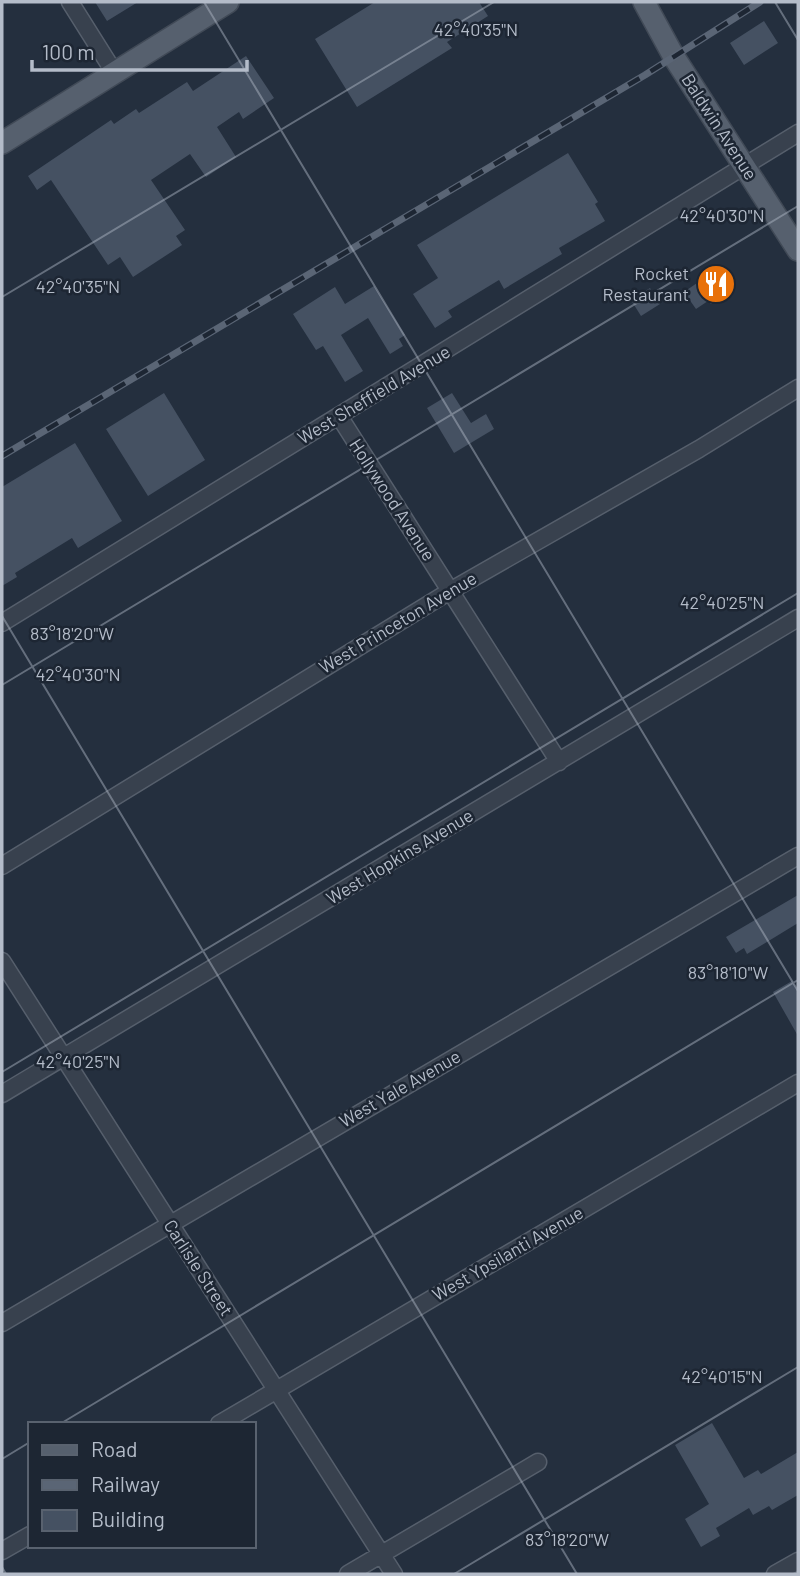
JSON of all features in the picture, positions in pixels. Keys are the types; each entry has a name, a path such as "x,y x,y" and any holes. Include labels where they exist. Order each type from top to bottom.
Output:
{"main road":[{"path":"2,143 228,2"},
{"name":"Baldwin Avenue","path":"644,2 674,57 798,250"}],"street":[{"path":"70,2 114,72"},
{"name":"West Sheffield Avenue","path":"2,623 798,133"},
{"name":"West Princeton Avenue","path":"2,866 450,591 699,449 798,388"},
{"name":"Hollywood Avenue","path":"339,416 559,762"},
{"name":"West Hopkins Avenue","path":"2,1094 798,618"},
{"name":"West Yale Avenue","path":"2,1323 798,856"},
{"name":"Carlisle Street","path":"2,961 394,1574"},
{"name":"West Ypsilanti Avenue","path":"222,1422 798,1083"},
{"path":"348,1574 538,1462"},
{"path":"2,1551 28,1536"},
{"path":"775,1574 798,1561"}],"building":[{"path":"95,2 138,2 107,21"},
{"path":"375,2 479,2 488,16 447,42 452,48 357,107 315,39"},
{"path":"764,21 778,43 744,65 730,43"},
{"path":"246,56 274,98 243,119 239,112 217,127 236,157 206,177 190,154 151,180 185,230 176,236 182,245 133,277 120,257 108,265 51,180 37,190 28,176 111,120 114,124 136,109 139,113 187,82 193,91"},
{"path":"568,153 598,202 595,204 605,221 559,248 562,254 504,289 499,280 448,311 452,317 435,328 413,294 438,278 417,245"},
{"path":"716,268 731,291 711,304 708,301 696,309 684,292"},
{"path":"374,286 405,335 399,339 403,346 390,354 368,318 341,335 363,371 345,382 323,346 316,350 293,314 335,287 345,304"},
{"path":"650,288 660,304 641,316 631,300"},
{"path":"164,393 205,460 148,496 106,429"},
{"path":"452,393 471,423 486,414 494,429 454,453 427,408"},
{"path":"75,443 122,521 78,548 72,538 15,573 17,577 2,586 2,487"},
{"path":"798,895 798,923 747,954 744,948 736,953 726,937"},
{"path":"792,981 798,991 798,1036 773,992"},
{"path":"712,1423 744,1478 758,1470 761,1474 798,1452 798,1495 772,1510 769,1506 753,1515 749,1508 716,1528 720,1536 701,1547 685,1519 709,1504 675,1445"}],"railway":[{"path":"2,456 645,75 760,2"}],"place":[{"name":"Rocket Restaurant","path":"716,284"}]}
